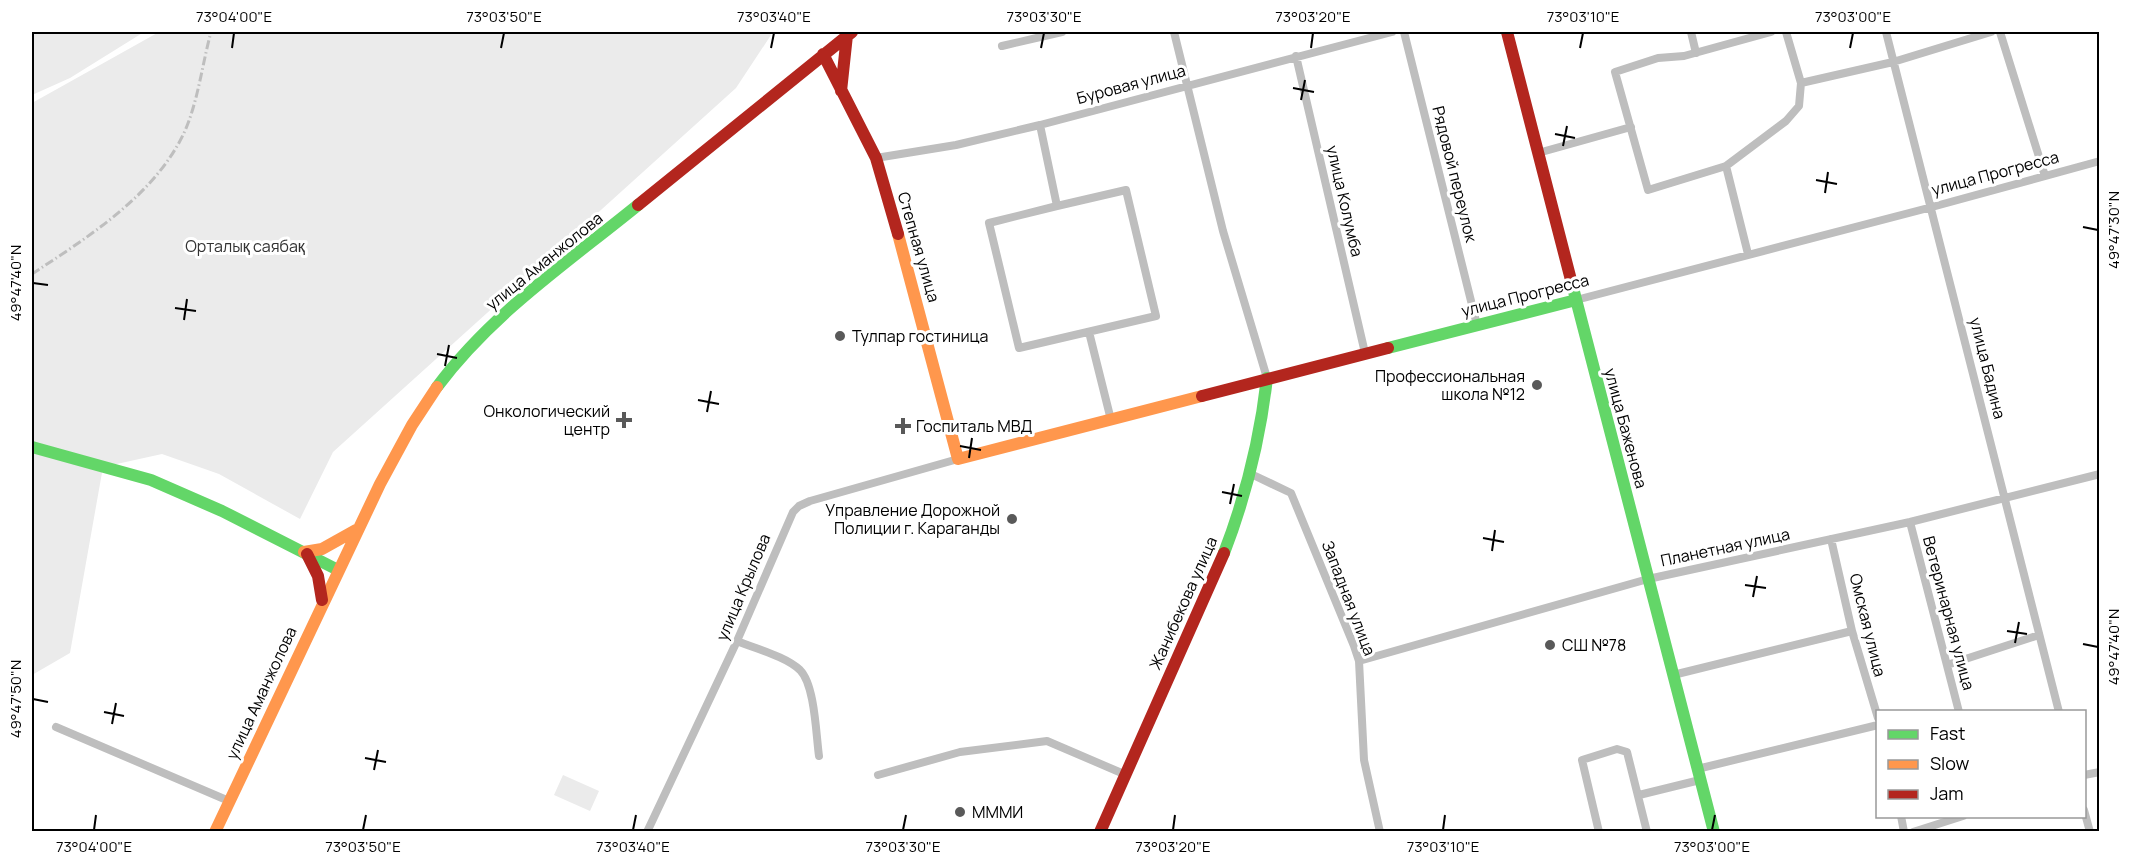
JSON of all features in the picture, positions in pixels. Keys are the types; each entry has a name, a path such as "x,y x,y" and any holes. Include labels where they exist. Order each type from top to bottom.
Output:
{"main road":[{"name":"улица Баженова","path":"1507,32 1714,831"},
{"name":"улица Аманжолова","path":"214,831 322,600 414,420 463,351 499,317 850,33"},
{"path":"841,92 850,33"},
{"name":"Степная улица","path":"823,54 876,158 919,306 958,459"},
{"name":"улица Прогресса","path":"958,459 1576,300"},
{"name":"Жанибекова улица","path":"1100,831 1234,530 1251,474 1264,416 1267,378"},
{"path":"32,447 73,456 150,480 338,570"},
{"path":"306,553 322,549 357,530"},
{"path":"306,553 318,576 322,600"}],"street":[{"path":"1002,46 1062,32"},
{"path":"1174,32 1223,231 1267,378"},
{"name":"Буровая улица","path":"876,158 956,145 1040,125 1188,84 1392,32"},
{"name":"Рядовой переулок","path":"1404,32 1477,325"},
{"path":"1691,32 1696,53"},
{"path":"1771,32 1696,53 1658,57 1615,72 1648,190 1726,166 1786,121 1799,106 1801,83 1786,32"},
{"name":"улица Бадина","path":"1886,32 2059,710"},
{"path":"1801,83 1893,62 1991,32"},
{"path":"2000,32 2045,176"},
{"name":"улица Колумба","path":"1296,56 1365,353"},
{"path":"1040,125 1057,206"},
{"path":"1538,153 1631,127"},
{"name":"улица Прогресса","path":"1576,300 2100,161"},
{"path":"1726,166 1748,254"},
{"path":"1126,190 1156,316 1019,348 989,223 1057,206 1126,190"},
{"path":"1089,332 1111,420"},
{"name":"улица Крылова","path":"647,831 737,641 789,519 799,506 958,459"},
{"name":"Западная улица","path":"1251,474 1291,493 1359,661 1365,760 1380,831"},
{"name":"Планетная улица","path":"1359,661 1648,579 2005,500 2100,474"},
{"name":"Ветеринарная улица","path":"1910,522 1959,710"},
{"name":"Омская улица","path":"1831,539 1852,631 1876,711"},
{"path":"1673,675 1852,631"},
{"path":"1947,665 2039,635"},
{"path":"737,641 794,666 803,674 809,685 819,756"},
{"path":"1639,795 1698,775 1876,726"},
{"path":"57,727 229,801"},
{"path":"878,775 960,752 1047,741 1124,774"},
{"path":"1599,831 1582,767 1584,758 1624,750 1639,795 1647,831"},
{"path":"2086,814 2090,831"},
{"path":"1913,831 1956,818"}],"green space":[{"path":"32,32 144,32 70,78 32,95"},
{"name":"Орталық саябақ","path":"159,32 769,32 771,35 736,88 333,452 300,519 219,474 162,454 103,467 70,653 32,675 32,103"},
{"path":"563,775 599,791 590,811 554,795"}],"railway":[{"path":"32,274 118,213 137,196 171,156 184,133 193,109 211,32"}],"traffic: fast":[{"path":"437,387 458,361 506,312 638,205"},
{"path":"1571,280 1714,832"},
{"path":"1388,348 1576,300"},
{"path":"1224,553 1251,467 1267,378"},
{"path":"32,447 151,480 222,511 338,570"}],"traffic: slow":[{"path":"898,234 958,459 1202,396"},
{"path":"215,832 380,484 412,425 437,387"},
{"path":"304,552 322,549 356,530"}],"traffic: jam":[{"path":"638,205 852,32"},
{"path":"1507,32 1571,280"},
{"path":"841,91 847,35"},
{"path":"823,54 876,158 898,234"},
{"path":"1202,396 1388,348"},
{"path":"1100,832 1224,553"},
{"path":"307,554 318,576 322,600"}],"place":[{"name":"Тулпар гостиница","path":"840,336"},
{"name":"Профессиональная школа №12","path":"1537,385"},
{"name":"Онкологический центр","path":"624,420"},
{"name":"Госпиталь МВД","path":"903,426"},
{"name":"Управление Дорожной Полиции г. Караганды","path":"1012,519"},
{"name":"СШ №78","path":"1550,645"},
{"name":"МММИ","path":"960,812"}]}
